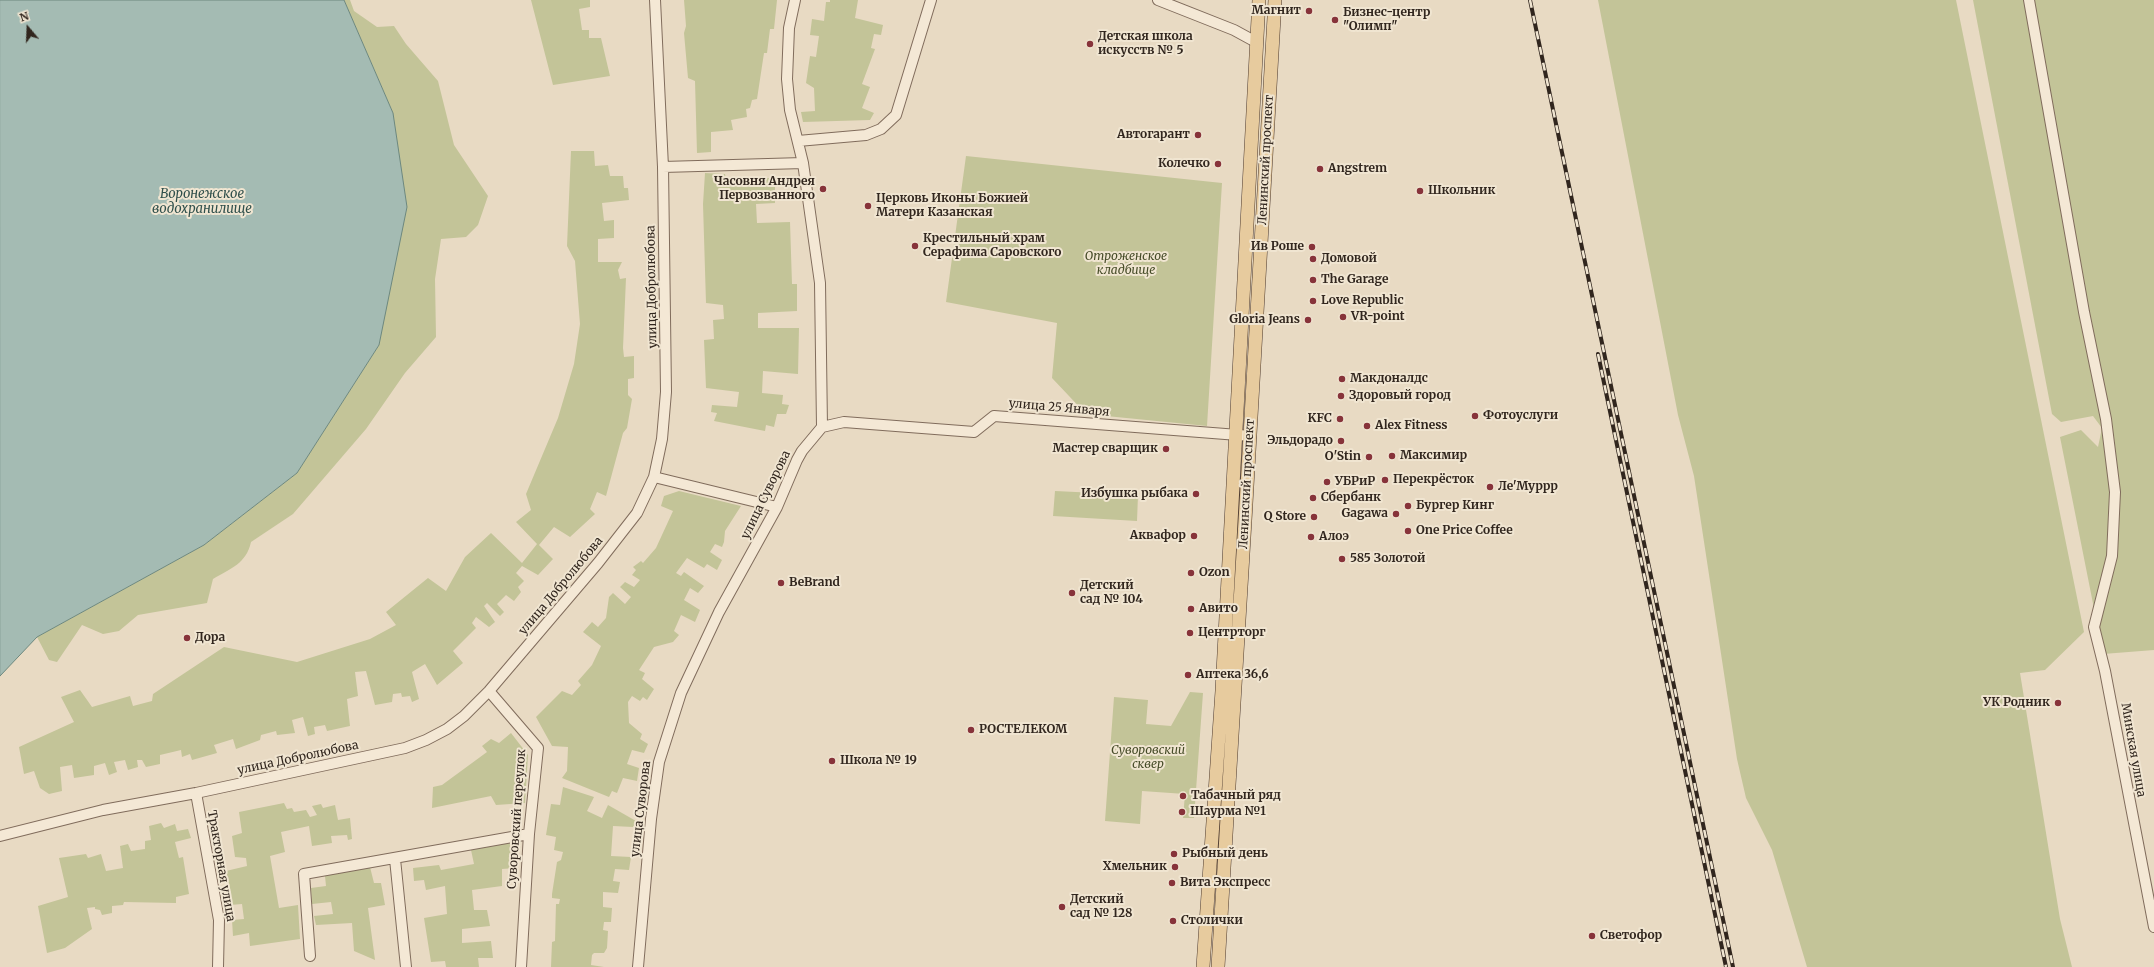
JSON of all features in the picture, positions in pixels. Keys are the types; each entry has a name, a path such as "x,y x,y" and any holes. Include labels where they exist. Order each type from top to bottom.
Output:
{"main road":[{"name":"Ленинский проспект","path":"1203,967 1222,691 1259,0"},
{"name":"Ленинский проспект","path":"1218,967 1251,436 1275,0"},
{"path":"1256,42 1267,44 1266,64 1271,74"}],"street":[{"name":"улица Добролюбова","path":"0,836 103,810 196,793 405,748 426,740 447,729 464,716 489,691 598,563 637,513 654,477 662,439 666,392 663,167 655,0"},
{"path":"795,0 789,28 787,79 790,110 803,163 820,283 822,427"},
{"path":"798,141 866,135 881,129 896,115 931,0"},
{"path":"1158,0 1234,30 1256,42"},
{"name":"Минская улица","path":"2029,0 2084,312 2106,419 2115,492 2112,556 2094,627 2105,671 2154,927"},
{"path":"663,167 803,163"},
{"name":"улица 25 Января","path":"822,427 844,422 974,432 994,416 1251,436"},
{"name":"улица Суворова","path":"638,967 651,819 660,762 681,693 719,612 777,507 802,451 822,427"},
{"path":"654,477 777,507"},
{"name":"Суворовский переулок","path":"489,691 538,748 529,834 521,967"},
{"name":"Тракторная улица","path":"196,793 219,920 218,967"},
{"path":"310,956 304,874 529,834"},
{"path":"395,859 406,967"}],"green space":[{"path":"344,0 350,0 354,11 377,27 394,26 406,44 438,81 454,145 488,196 478,225 466,237 441,239 435,279 436,337 405,373 366,429 293,514 251,542 245,556 237,565 213,579 207,603 138,615 119,631 103,634 82,625 57,662 49,660 37,637 204,545 297,473 379,345 393,113"},
{"path":"531,0 590,0 590,7 579,9 582,30 589,30 589,38 601,38 610,76 553,85"},
{"path":"684,0 777,0 774,29 770,29 767,53 764,53 757,99 752,100 750,108 746,109 747,117 731,120 733,130 711,132 711,152 697,153 695,81 688,78 684,33 686,26"},
{"path":"830,0 858,0 855,18 883,25 881,35 874,34 871,48 875,49 862,84 870,87 862,108 874,113 870,120 803,122 801,112 815,111 814,88 806,83 810,56 816,57 819,36 810,35 812,19 824,21 826,2 830,2"},
{"path":"1598,0 1956,0 2084,632 2045,670 2020,673 2060,919 2072,967 1807,967 1772,850 1746,798 1737,759 1694,476 1678,415"},
{"path":"1973,0 2154,0 2154,650 2103,654 2060,437 2081,430 2098,447 2102,428 2093,416 2061,422 2052,414"},
{"path":"571,151 594,151 595,166 608,165 610,176 623,176 624,188 628,188 629,200 602,203 604,221 614,220 614,238 598,239 598,262 622,262 618,270 620,279 626,278 623,348 624,357 634,356 634,378 628,379 628,395 632,399 627,428 623,433 606,496 597,492 590,509 595,514 570,537 554,527 539,545 553,559 538,575 522,566 516,573 524,581 518,587 521,592 514,601 506,595 497,604 504,612 500,616 487,603 484,606 495,622 489,627 476,617 472,623 476,628 453,651 463,663 437,685 425,664 412,672 419,699 412,702 410,696 402,697 401,693 393,694 392,702 375,705 366,671 355,672 358,696 347,699 350,726 327,731 325,725 314,727 315,734 308,736 303,717 292,720 295,733 277,735 276,731 261,735 260,740 236,749 233,739 214,745 217,753 192,760 190,754 182,757 181,750 160,755 160,764 146,767 142,760 137,760 138,767 128,770 125,760 114,762 117,772 109,775 105,763 94,766 94,775 74,778 72,765 60,767 62,791 49,794 40,788 34,771 24,774 19,747 74,722 61,697 80,690 92,707 130,696 133,706 152,701 153,694 224,647 297,662 370,639 396,625 386,612 428,578 446,591 465,557 491,533 522,563 537,544 516,522 531,510 526,494 558,418 574,364 580,324 575,261 567,246"},
{"name":"Отроженское кладбище","path":"966,156 1222,183 1207,426 1086,414 1052,378 1057,323 946,302"},
{"path":"705,173 725,174 727,185 750,185 752,178 775,178 775,203 756,204 757,223 790,222 792,284 797,284 797,311 758,313 758,328 799,328 798,374 763,371 762,393 783,395 782,404 789,405 786,414 777,414 774,427 766,425 765,431 714,421 717,413 711,412 712,405 737,407 739,392 706,388 704,340 714,339 713,320 724,319 723,305 706,303 703,204"},
{"path":"679,491 741,506 725,531 722,547 715,544 710,552 722,560 717,570 707,564 704,568 687,558 676,573 681,576 684,572 704,586 698,593 690,588 684,600 700,610 695,622 681,615 674,631 679,635 673,642 654,647 639,670 645,673 642,679 654,689 647,700 643,697 640,701 632,696 628,702 629,723 642,734 640,739 648,744 644,753 632,750 627,764 639,768 637,781 623,778 617,793 612,791 609,797 562,778 567,771 568,747 552,746 536,717 562,691 572,695 581,685 578,681 592,665 601,646 583,632 592,622 598,627 606,618 609,597 613,593 625,604 631,597 620,587 625,582 634,587 640,580 632,575 636,570 633,567 641,561 643,563 656,548 673,511 661,506 664,496"},
{"path":"1055,491 1138,495 1137,521 1053,516"},
{"name":"Суворовский сквер","path":"1190,692 1203,693 1194,818 1183,818 1185,794 1142,791 1140,824 1105,821 1114,697 1148,700 1146,724 1171,726"},
{"path":"511,733 528,755 525,803 496,805 491,796 432,808 433,787 442,785 487,752 482,746 491,739 499,743"},
{"path":"563,787 594,797 587,811 602,818 608,805 636,821 633,827 613,826 611,856 631,857 629,870 615,869 613,881 620,882 618,893 603,892 603,907 612,908 611,922 604,922 603,930 608,931 607,948 604,953 594,953 592,955 591,965 604,967 551,967 552,942 555,941 556,904 559,904 560,899 552,898 552,894 557,862 561,860 563,852 554,850 556,837 546,835 551,804 560,805"},
{"path":"284,803 287,809 292,808 294,812 306,810 310,817 317,815 312,806 321,804 323,808 335,805 338,820 350,818 352,839 348,840 347,835 331,836 332,843 312,846 309,826 281,832 285,852 270,856 279,908 298,905 300,939 250,946 249,933 233,936 232,920 244,919 242,904 230,905 226,871 247,866 246,858 235,857 232,836 242,833 239,812"},
{"path":"161,823 164,828 175,824 177,831 188,829 191,838 175,842 179,858 183,857 189,894 176,897 176,903 124,902 123,905 112,906 112,913 102,915 100,910 95,909 95,907 87,908 92,929 65,948 47,953 38,906 68,897 59,858 86,854 88,858 101,854 106,871 123,868 120,846 128,844 131,851 145,849 145,841 151,840 149,826"},
{"path":"521,841 515,868 502,869 502,886 472,890 474,910 487,910 490,926 462,929 462,943 491,941 493,958 478,958 479,967 446,967 445,961 431,962 424,918 447,914 445,886 426,890 424,880 414,881 413,868 439,865 441,870 474,864 471,850"},
{"path":"370,867 374,883 381,883 385,905 368,908 375,960 354,951 352,923 316,925 314,916 333,914 331,902 312,904 311,888 326,886 325,876"}],"water":[{"name":"Воронежское водохранилище","path":"0,0 344,0 393,113 407,207 379,345 297,473 204,545 37,637 0,676"}],"railway":[{"path":"1530,0 1733,967"},
{"path":"1598,354 1726,967"}],"place":[{"name":"Магнит","path":"1309,11"},
{"name":"Бизнес-центр \"Олимп\"","path":"1335,20"},
{"name":"Детская школа искусств № 5","path":"1090,44"},
{"name":"Автогарант","path":"1198,135"},
{"name":"Колечко","path":"1218,164"},
{"name":"Angstrem","path":"1320,169"},
{"name":"Часовня Андрея Первозванного","path":"823,189"},
{"name":"Школьник","path":"1420,191"},
{"name":"Церковь Иконы Божией Матери Казанская","path":"868,206"},
{"name":"Крестильный храм Серафима Саровского","path":"915,246"},
{"name":"Ив Роше","path":"1312,247"},
{"name":"Домовой","path":"1313,259"},
{"name":"The Garage","path":"1313,280"},
{"name":"Love Republic","path":"1313,301"},
{"name":"VR-point","path":"1343,317"},
{"name":"Gloria Jeans","path":"1308,320"},
{"name":"Макдоналдс","path":"1342,379"},
{"name":"Здоровый город","path":"1341,396"},
{"name":"Фотоуслуги","path":"1475,416"},
{"name":"KFC","path":"1340,419"},
{"name":"Alex Fitness","path":"1367,426"},
{"name":"Эльдорадо","path":"1341,441"},
{"name":"Мастер сварщик","path":"1166,449"},
{"name":"Максимир","path":"1392,456"},
{"name":"O'Stin","path":"1369,457"},
{"name":"Перекрёсток","path":"1385,480"},
{"name":"УБРиР","path":"1327,482"},
{"name":"Ле'Муррр","path":"1490,487"},
{"name":"Избушка рыбака","path":"1196,494"},
{"name":"Сбербанк","path":"1313,498"},
{"name":"Бургер Кинг","path":"1408,506"},
{"name":"Gagawa","path":"1396,514"},
{"name":"Q Store","path":"1314,517"},
{"name":"One Price Coffee","path":"1408,531"},
{"name":"Аквафор","path":"1194,536"},
{"name":"Алоэ","path":"1311,537"},
{"name":"585 Золотой","path":"1342,559"},
{"name":"Ozon","path":"1191,573"},
{"name":"BeBrand","path":"781,583"},
{"name":"Детский сад № 104","path":"1072,593"},
{"name":"Авито","path":"1191,609"},
{"name":"Центрторг","path":"1190,633"},
{"name":"Дора","path":"187,638"},
{"name":"Аптека 36,6","path":"1188,675"},
{"name":"УК Родник","path":"2058,703"},
{"name":"РОСТЕЛЕКОМ","path":"971,730"},
{"name":"Школа № 19","path":"832,761"},
{"name":"Табачный ряд","path":"1183,796"},
{"name":"Шаурма №1","path":"1182,812"},
{"name":"Рыбный день","path":"1174,854"},
{"name":"Хмельник","path":"1175,867"},
{"name":"Вита Экспресс","path":"1172,883"},
{"name":"Детский сад № 128","path":"1062,907"},
{"name":"Столички","path":"1173,921"},
{"name":"Светофор","path":"1592,936"}]}
